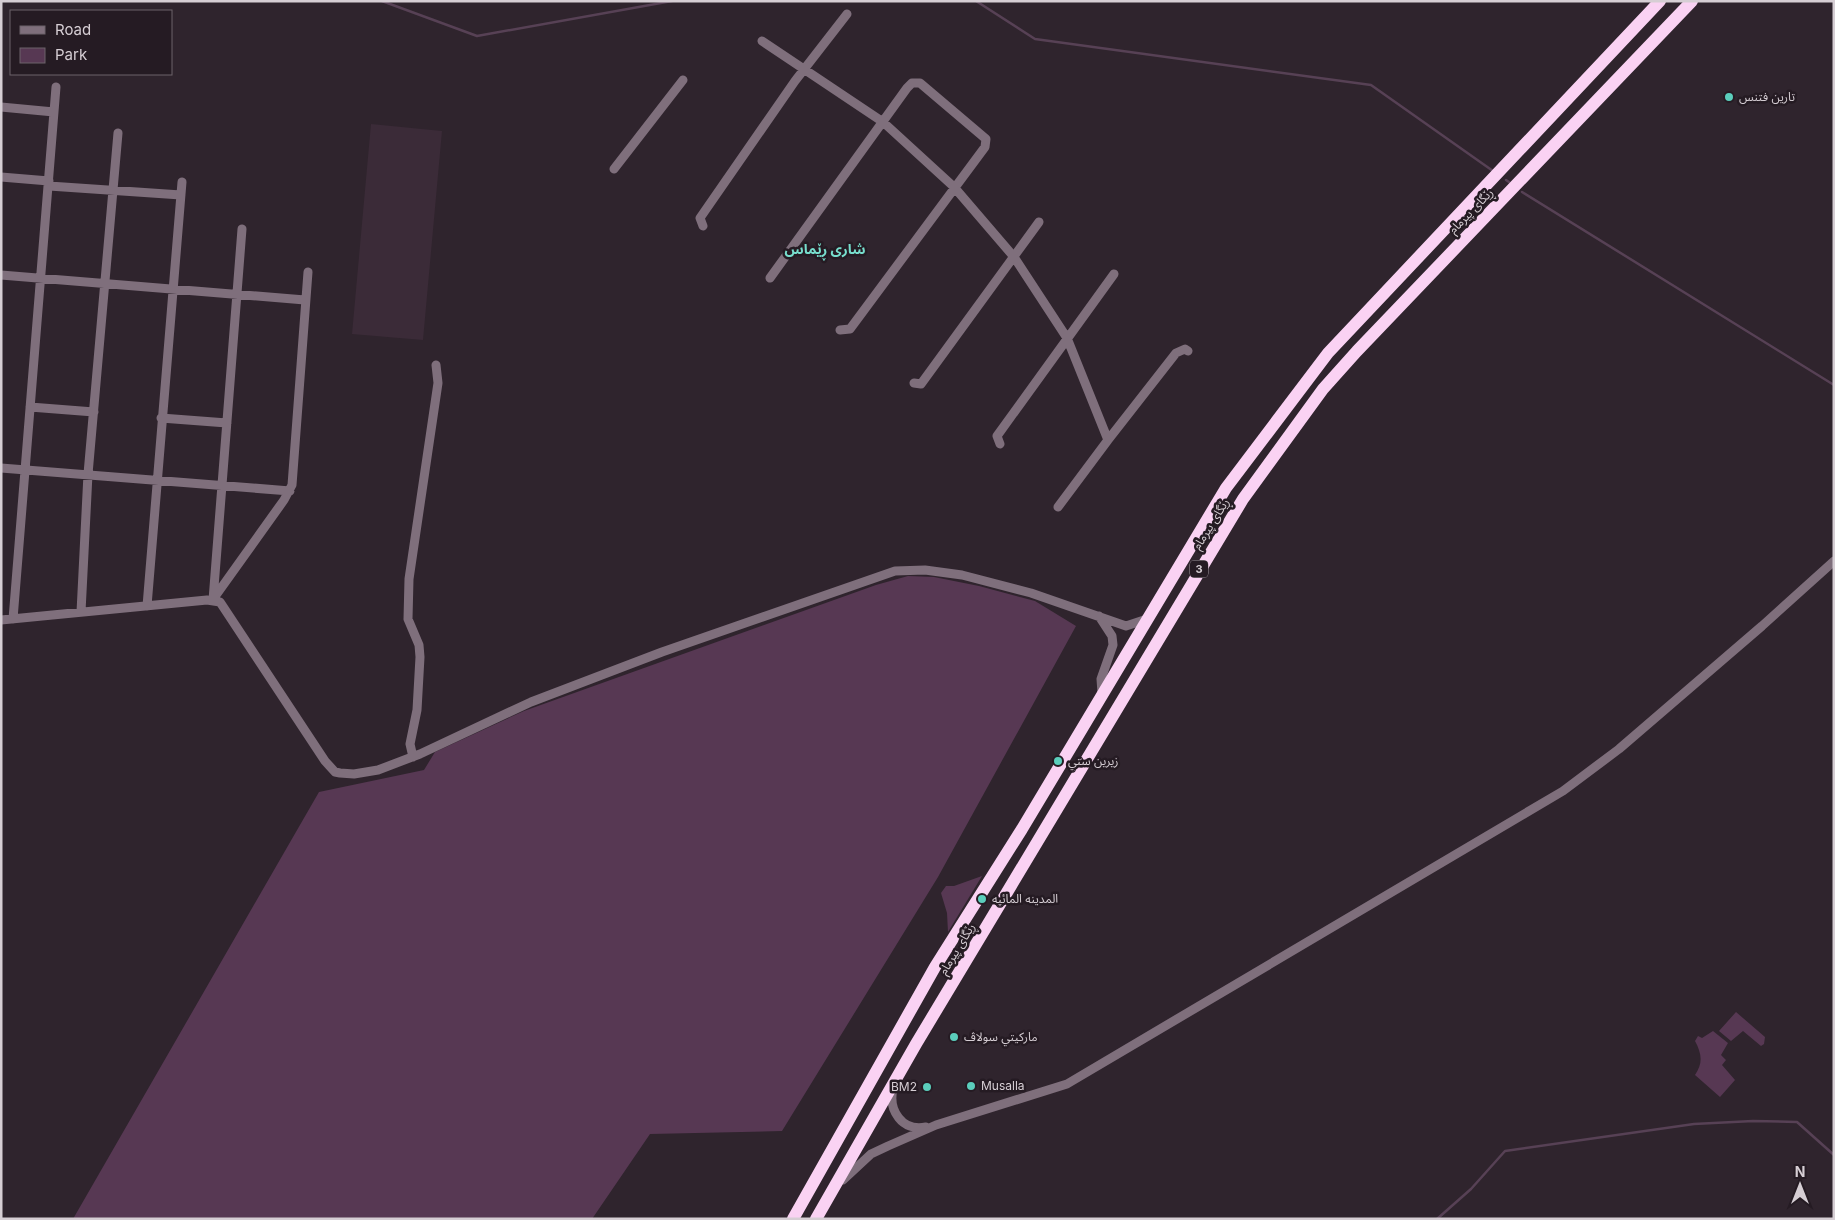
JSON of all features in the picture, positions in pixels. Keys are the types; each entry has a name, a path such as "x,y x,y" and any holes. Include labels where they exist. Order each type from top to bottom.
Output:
{"highway":[{"name":"ڕێگای پیرمام","path":"792,1219 961,926 1022,829 1226,488 1328,353 1660,1"},
{"name":"ڕێگای پیرمام","path":"816,1219 896,1078 983,931 1243,499 1323,389 1468,233 1692,1"},
{"path":"961,926 983,931"}],"street":[{"path":"703,226 700,218 804,69 847,14"},
{"path":"762,41 883,122 954,187 1014,257 1067,338 1108,440"},
{"path":"614,170 683,80"},
{"path":"770,278 912,83 920,83 986,139 985,147 850,329 840,330"},
{"path":"13,619 56,87"},
{"path":"1,107 54,112"},
{"path":"81,612 88,474 118,133"},
{"path":"1,177 114,190 181,195"},
{"path":"147,606 161,418 182,182"},
{"path":"914,383 921,384 1039,222"},
{"path":"213,600 242,230"},
{"path":"213,600 290,491 293,478 308,272"},
{"path":"1000,444 997,436 1114,274"},
{"path":"1,275 306,300"},
{"path":"1058,507 1176,353 1185,349 1188,351"},
{"path":"413,757 410,744 418,710 420,657 419,645 408,621 407,610 422,486 436,402 438,383 436,365"},
{"path":"30,407 94,412"},
{"path":"161,418 227,424"},
{"path":"1,468 290,491"},
{"path":"896,1078 892,1096 896,1115 911,1127 921,1128 1067,1084 1563,791 1619,749 1762,626 1834,561"},
{"path":"1,620 213,600 220,602 325,761 335,772 360,774 413,757 477,725 540,698 690,642 895,571 925,570 962,575 1031,593 1126,626 1147,619"},
{"path":"1099,616 1112,636 1113,645 1101,679 1102,694"},
{"path":"831,1194 855,1167 871,1154 936,1125"}],"shaded area":[{"path":"371,124 442,131 423,340 352,334"}],"green space":[{"path":"908,576 934,577 979,586 1035,601 1076,626 938,877 782,1131 650,1134 592,1219 73,1219 319,792 424,770 435,752 524,711 876,585"},
{"path":"982,876 948,932 947,913 941,893 946,886 954,886"},
{"path":"1736,1012 1765,1037 1764,1044 1761,1046 1743,1031 1731,1041 1719,1031"},
{"path":"1713,1031 1728,1043 1721,1055 1726,1060 1722,1065 1735,1080 1720,1097 1695,1075 1701,1058 1695,1041 1698,1036 1702,1038"}],"waterway":[{"path":"382,1 477,36 672,1"},
{"path":"976,1 1035,39 1371,85 1493,171"},
{"path":"1522,192 1834,385"},
{"path":"1437,1219 1471,1189 1505,1151 1694,1124 1753,1121 1797,1122 1834,1155"}],"place":[{"name":"تارين فتنس","path":"1729,97"},
{"name":"زيرين ستي","path":"1058,761"},
{"name":"المدينه المائيه","path":"982,899"},
{"name":"ماركيتي سولاڤ","path":"954,1037"},
{"name":"Musalla","path":"971,1086"},
{"name":"BM2","path":"927,1087"}],"district":[{"name":"شاری ڕێماس","path":"825,249"}]}
